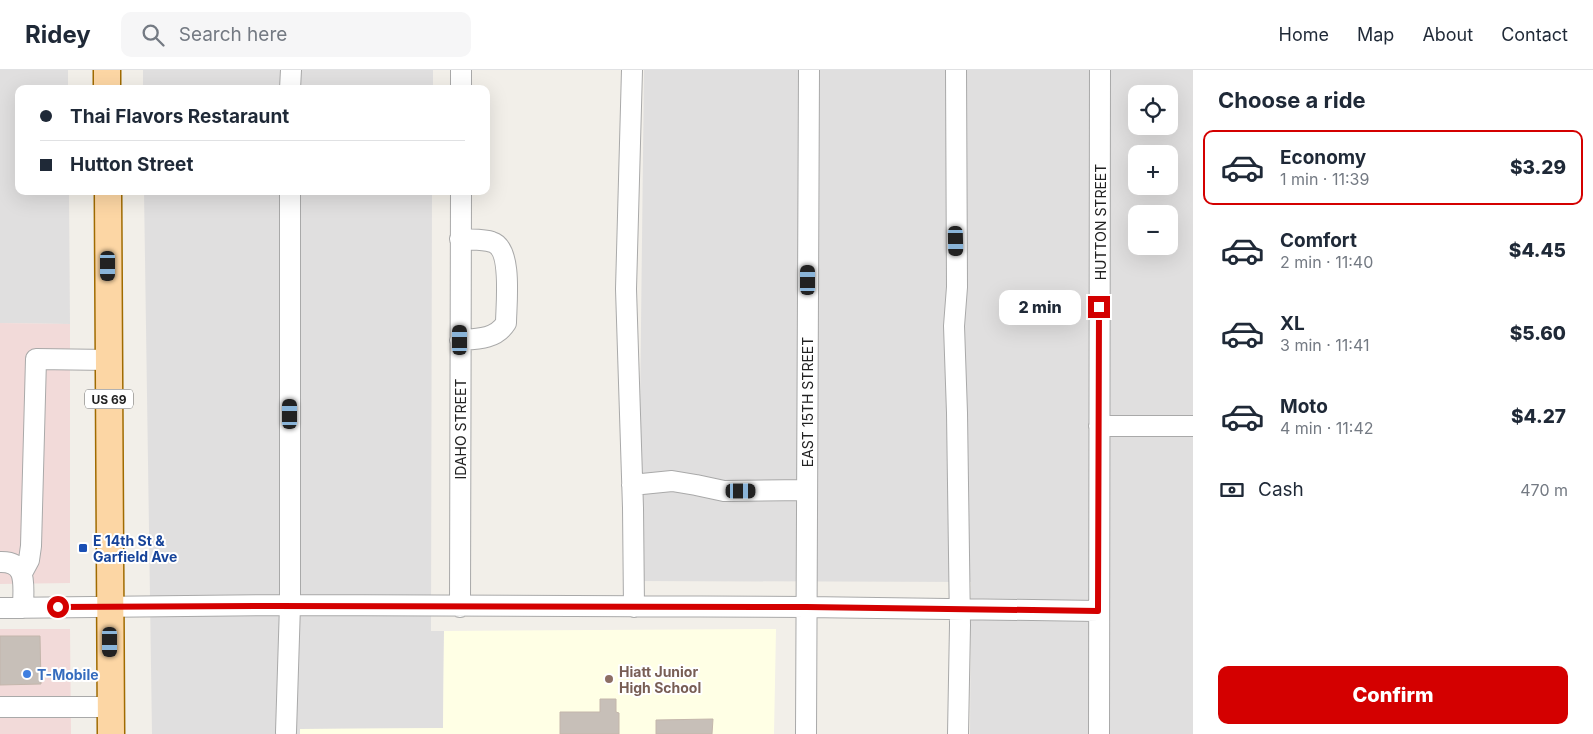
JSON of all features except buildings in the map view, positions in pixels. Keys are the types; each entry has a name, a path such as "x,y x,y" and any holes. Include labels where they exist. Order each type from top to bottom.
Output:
{"main road":[{"path":"107,70 107,85"},
{"name":"US 69","path":"108,195 111,734"}],"street":[{"path":"290,85 291,70"},
{"path":"461,70 461,85"},
{"path":"632,70 626,289 634,607"},
{"name":"EAST 15TH STREET","path":"806,734 808,70"},
{"path":"956,70 957,287 954,326 960,609 958,734"},
{"name":"HUTTON STREET","path":"1099,734 1100,70"},
{"path":"286,732 290,606 290,195"},
{"name":"IDAHO STREET","path":"460,607 461,195"},
{"path":"460,240 494,242 502,250 506,261 506,324 493,335 460,340"},
{"path":"23,608 22,573 29,560 31,546 36,359 109,360"},
{"path":"1099,426 1193,426"},
{"path":"632,485 672,481 724,491 807,490"},
{"path":"0,562 7,562 17,566 22,573"},
{"path":"0,608 110,606 807,607 1098,611"},
{"path":"0,707 110,707"}],"shaded area":[{"path":"0,70 68,70 68,85 15,85 15,195 69,195 70,324 0,323"},
{"path":"143,70 433,70 433,85 143,85"},
{"path":"644,70 1193,70 1193,734 970,734 971,582 638,581"},
{"path":"144,195 432,195 431,631 444,631 443,728 301,729 300,734 152,734"},
{"path":"0,323 70,324 70,583 0,584"},
{"path":"0,629 70,629 71,734 0,734"},
{"name":"Hiatt Junior High School","path":"776,629 774,734 300,734 300,729 443,728 444,631"}],"place":[{"name":"E 14th St & Garfield Ave","path":"83,548"},
{"name":"T-Mobile","path":"27,674"},
{"name":"Hiatt Junior High School","path":"609,679"}],"route":[{"path":"58,607 807,607 1098,611 1099,307"}]}
